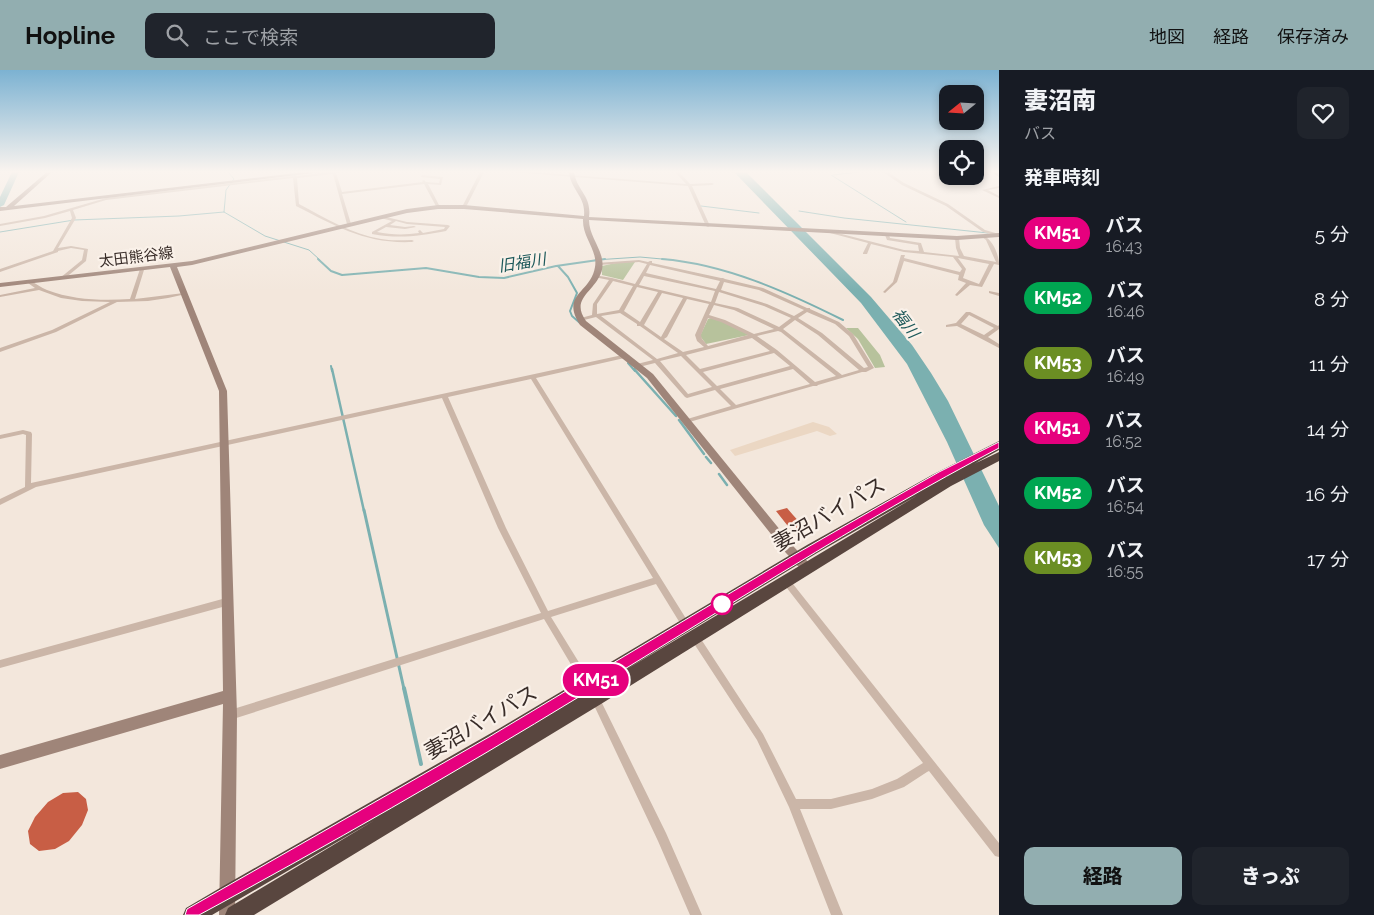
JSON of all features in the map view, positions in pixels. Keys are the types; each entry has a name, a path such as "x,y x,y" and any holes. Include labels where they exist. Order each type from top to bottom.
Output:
{"highway":[{"name":"妻沼バイパス","path":"235,915 690,631 945,479 995,453"},
{"name":"妻沼バイパス","path":"690,631 786,581 803,563"},
{"name":"妻沼バイパス","path":"193,915 494,741 592,692"}],"street":[{"path":"0,224 45,217 63,211"},
{"path":"0,271 56,251 73,220 71,211"},
{"path":"310,211 366,238 395,243 412,242"},
{"path":"345,211 349,224"},
{"path":"341,226 413,211"},
{"path":"513,211 708,226 887,235 957,238 999,235"},
{"path":"586,211 587,229 599,261 596,276 577,302 576,310 580,319 639,366 803,563"},
{"path":"701,211 708,226"},
{"path":"956,211 984,231 999,235"},
{"path":"374,233 391,237 444,230 448,226 417,225 382,217"},
{"path":"366,238 394,221"},
{"path":"386,226 405,228 417,225"},
{"path":"417,225 422,234"},
{"name":"太田熊谷線","path":"0,285 142,270 220,258 341,226"},
{"path":"831,232 904,251 954,256 999,264"},
{"path":"887,235 888,239 920,244 922,253"},
{"path":"984,237 988,239 999,264"},
{"path":"957,238 962,258"},
{"path":"865,253 870,242"},
{"path":"55,250 71,247 86,249 84,260 62,278"},
{"path":"885,292 895,282 904,251"},
{"path":"954,256 964,269 960,279 980,286 992,263"},
{"path":"902,259 961,274"},
{"path":"599,261 631,260 650,262 761,289 837,323 851,335 871,368 686,421"},
{"path":"580,319 621,311 650,262"},
{"path":"173,266 223,391 226,602 230,715 227,915"},
{"path":"132,300 142,270"},
{"path":"643,274 748,299 794,319 808,326 864,371"},
{"path":"596,276 736,309 779,329 841,377"},
{"path":"612,279 595,304 593,310 596,316 657,361 687,396 794,367"},
{"path":"707,348 697,338 722,279"},
{"path":"30,282 44,291 62,296 116,301 184,294"},
{"path":"958,295 969,283"},
{"path":"0,296 40,288"},
{"path":"639,325 643,323 662,291"},
{"path":"991,292 999,295"},
{"path":"661,339 664,337 686,297"},
{"path":"0,350 54,332 116,301"},
{"path":"639,366 779,329 808,309"},
{"path":"621,311 682,354 735,408"},
{"path":"948,326 958,324 968,313 998,328"},
{"path":"707,316 724,320 756,336 815,384"},
{"path":"958,324 999,346"},
{"path":"984,337 998,328"},
{"path":"699,371 775,351"},
{"path":"0,502 28,487 627,356"},
{"path":"533,377 657,580 760,737 793,804 836,915"},
{"path":"444,395 494,512 546,616 592,692 662,837 696,915"},
{"path":"0,437 23,432 29,434 28,487"},
{"path":"230,715 657,580"},
{"path":"786,581 999,852"},
{"path":"0,664 226,602"},
{"path":"0,762 229,696"},
{"path":"793,804 831,804 872,794 900,783 925,767 931,766"}],"green space":[{"path":"620,262 635,262 623,280 602,275 602,266"},
{"path":"708,319 724,321 749,335 706,344 700,336"},
{"path":"846,328 858,328 880,355 885,367 875,368 858,339"}],"shaded area":[{"path":"813,422 829,427 837,434 830,436 817,431 735,456 730,450"}],"water":[{"path":"772,211 785,211 871,297 912,345 931,373 948,401 999,506 999,548 984,525 947,442 907,364 861,303"}],"building":[{"path":"787,508 803,526 791,530 776,511"},
{"path":"78,792 86,799 88,810 82,825 69,841 55,849 39,851 30,844 28,831 35,817 48,802 63,793"}],"waterway":[{"path":"746,211 759,213"},
{"path":"802,211 844,218 988,233"},
{"path":"889,211 906,222"},
{"path":"0,232 74,220 179,216 224,212"},
{"name":"旧福川","path":"224,212 265,236 309,250 320,260"},
{"name":"旧福川","path":"601,260 640,257 662,259"},
{"name":"旧福川","path":"318,259 331,271 342,275 426,268 479,277 504,278 556,266 601,260"},
{"name":"旧福川","path":"601,260 605,259"},
{"name":"旧福川","path":"662,259 673,260"},
{"name":"旧福川","path":"662,259 686,262 732,273 800,299 843,320"},
{"name":"旧福川","path":"595,260 601,260"},
{"path":"558,266 568,277 577,293 570,311 572,316 580,323"},
{"path":"628,363 635,371"},
{"path":"331,366 332,371"},
{"path":"332,369 364,511"},
{"path":"634,369 676,416"},
{"path":"679,420 704,454"},
{"path":"706,457 711,463"},
{"path":"719,474 727,485"},
{"path":"364,510 404,689"},
{"path":"404,688 421,764"}],"bus line":[{"name":"KM51","path":"193,915 494,741 798,558 943,474 999,445"}],"water label":[{"name":"福川","path":"906,323"}]}
